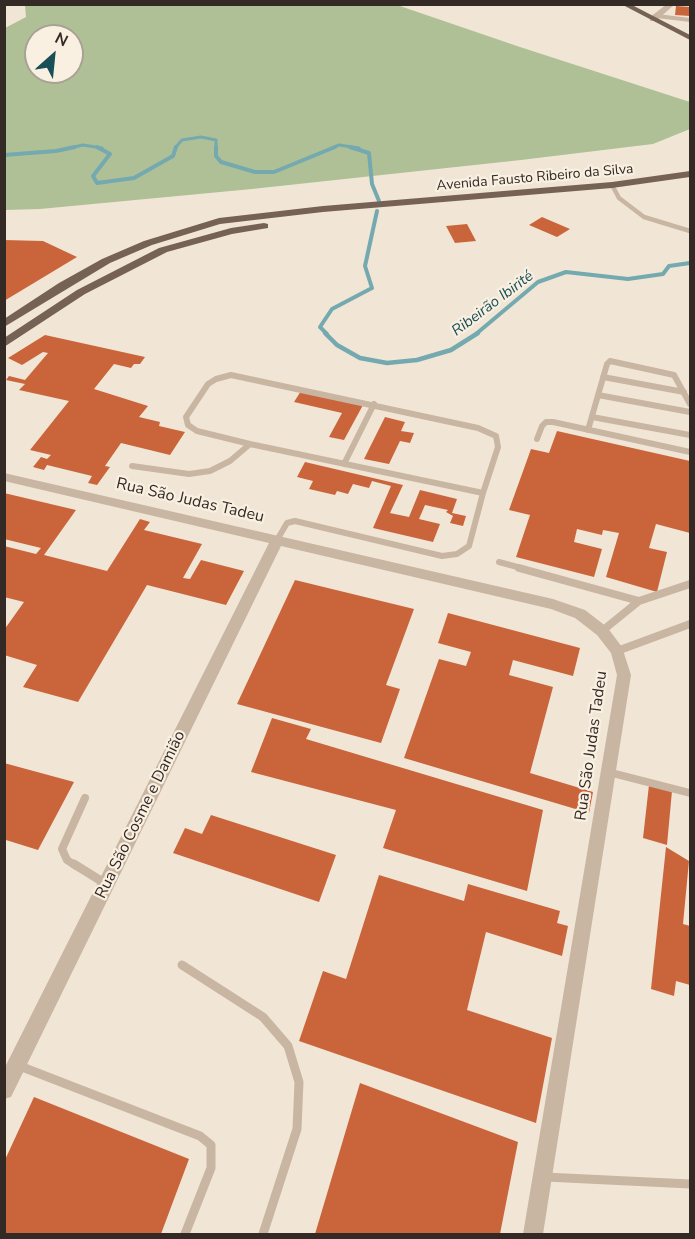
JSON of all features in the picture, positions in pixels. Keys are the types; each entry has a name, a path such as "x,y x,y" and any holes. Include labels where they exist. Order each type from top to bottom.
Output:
{"main road":[{"path":"624,4 690,38"},
{"name":"Avenida Fausto Ribeiro da Silva","path":"382,205 612,185 690,174"},
{"path":"4,324 63,285 106,261 148,243 219,221 382,205"},
{"path":"4,344 81,292 125,267 163,250 231,231 382,205"},
{"path":"219,221 231,231"}],"street":[{"path":"655,18 672,4"},
{"name":"Rua São Judas Tadeu","path":"4,477 553,604 580,614 602,631 617,651 624,675 533,1234"},
{"name":"Rua São Cosme e Damião","path":"4,1090 277,540"}],"lane":[{"path":"655,18 690,20"},
{"path":"612,185 618,198 644,217 690,231"},
{"path":"588,430 607,364 610,361 617,360 674,375 690,404"},
{"path":"277,540 286,523 295,521 442,556 457,554 468,546 498,447 496,436 478,428 374,404 231,375 216,379 208,384 186,417 188,425 197,431 483,494"},
{"path":"603,377 684,392"},
{"path":"598,395 690,412"},
{"path":"344,464 374,404"},
{"path":"592,417 690,435"},
{"path":"537,439 546,422 690,452"},
{"path":"132,466 189,474 210,471 230,461 249,444"},
{"path":"499,562 639,601"},
{"path":"602,631 639,601 690,584"},
{"path":"617,651 690,624"},
{"path":"608,772 690,793"},
{"path":"86,798 62,849 63,855 67,860 107,884"},
{"path":"182,965 262,1017 288,1046 299,1082 297,1129 263,1234"},
{"path":"17,1065 200,1136 210,1145 211,1168 185,1234"},
{"path":"543,1177 690,1184"}],"green space":[{"path":"25,5 397,5 690,102 690,129 653,144 521,160 252,189 40,209 5,210 5,28 26,17"}],"building":[{"path":"676,6 690,7 690,16 675,15"},
{"path":"542,217 570,229 557,237 529,225"},
{"path":"467,224 476,241 455,243 446,226"},
{"path":"4,240 43,241 77,257 4,301"},
{"path":"45,335 145,357 140,364 134,364 131,368 114,364 94,389 148,406 139,417 160,422 159,426 185,432 170,455 121,443 105,466 110,467 97,485 88,483 92,476 47,465 44,470 33,467 41,457 47,459 51,455 30,450 69,401 19,390 25,384 6,380 9,376 25,380 48,353 43,352 22,365 8,358"},
{"path":"301,391 363,405 344,440 329,437 342,413 294,402"},
{"path":"385,417 405,422 401,431 414,433 410,443 400,441 389,464 364,459"},
{"path":"557,431 690,461 690,533 656,524 649,548 667,552 657,592 606,577 619,533 603,530 602,535 577,529 574,542 602,549 594,577 516,557 530,515 509,510 531,449 549,453"},
{"path":"305,462 403,485 390,513 409,517 420,490 457,499 452,513 466,516 463,526 450,523 453,516 446,512 448,510 425,505 419,519 440,524 433,542 373,528 391,486 372,481 369,488 353,484 348,494 337,491 335,495 309,489 313,481 297,477"},
{"path":"4,493 76,510 44,555 107,571 140,519 150,522 144,530 202,544 183,578 190,579 201,560 244,571 226,605 147,585 78,702 23,687 37,665 4,655 4,630 24,602 4,597 4,546 36,554 41,548 4,539"},
{"path":"295,580 414,609 386,685 400,689 381,743 237,704"},
{"path":"448,613 580,648 573,676 513,660 509,675 553,687 530,773 593,792 589,813 404,758 439,659 466,666 471,652 438,643"},
{"path":"272,718 311,729 306,739 543,810 527,891 383,848 396,810 251,772"},
{"path":"4,763 74,782 38,850 6,840 4,844"},
{"path":"649,785 672,791 667,845 643,838"},
{"path":"211,815 336,855 319,902 173,853 185,828 202,834"},
{"path":"666,847 689,861 683,924 690,926 690,985 676,981 674,996 651,989"},
{"path":"379,875 464,901 468,884 560,911 557,923 568,926 562,956 486,932 467,1010 552,1038 536,1123 299,1041 323,971 346,979"},
{"path":"360,1083 518,1142 500,1234 315,1234"},
{"path":"34,1097 189,1159 161,1234 4,1234 4,1162"}],"waterway":[{"name":"Ribeirão Ibirité","path":"175,148 182,140 201,137 216,140 216,156 221,162 255,172 274,172 335,147"},
{"name":"Ribeirão Ibirité","path":"69,148 83,145 98,147"},
{"name":"Ribeirão Ibirité","path":"332,148 339,145 359,148"},
{"name":"Ribeirão Ibirité","path":"4,155 56,151 75,147"},
{"name":"Ribeirão Ibirité","path":"98,147 102,148"},
{"name":"Ribeirão Ibirité","path":"98,147 110,154 93,176 97,183 134,178 173,156 176,147"},
{"name":"Ribeirão Ibirité","path":"350,147 369,153 372,184 379,201"},
{"name":"Ribeirão Ibirité","path":"327,334 320,327 332,309 372,288 365,266 377,211"},
{"name":"Ribeirão Ibirité","path":"476,334 538,282 566,272 628,279 663,274 669,266 690,263"},
{"name":"Ribeirão Ibirité","path":"325,333 337,345 360,358 387,363 417,360 451,350 478,333"}]}
